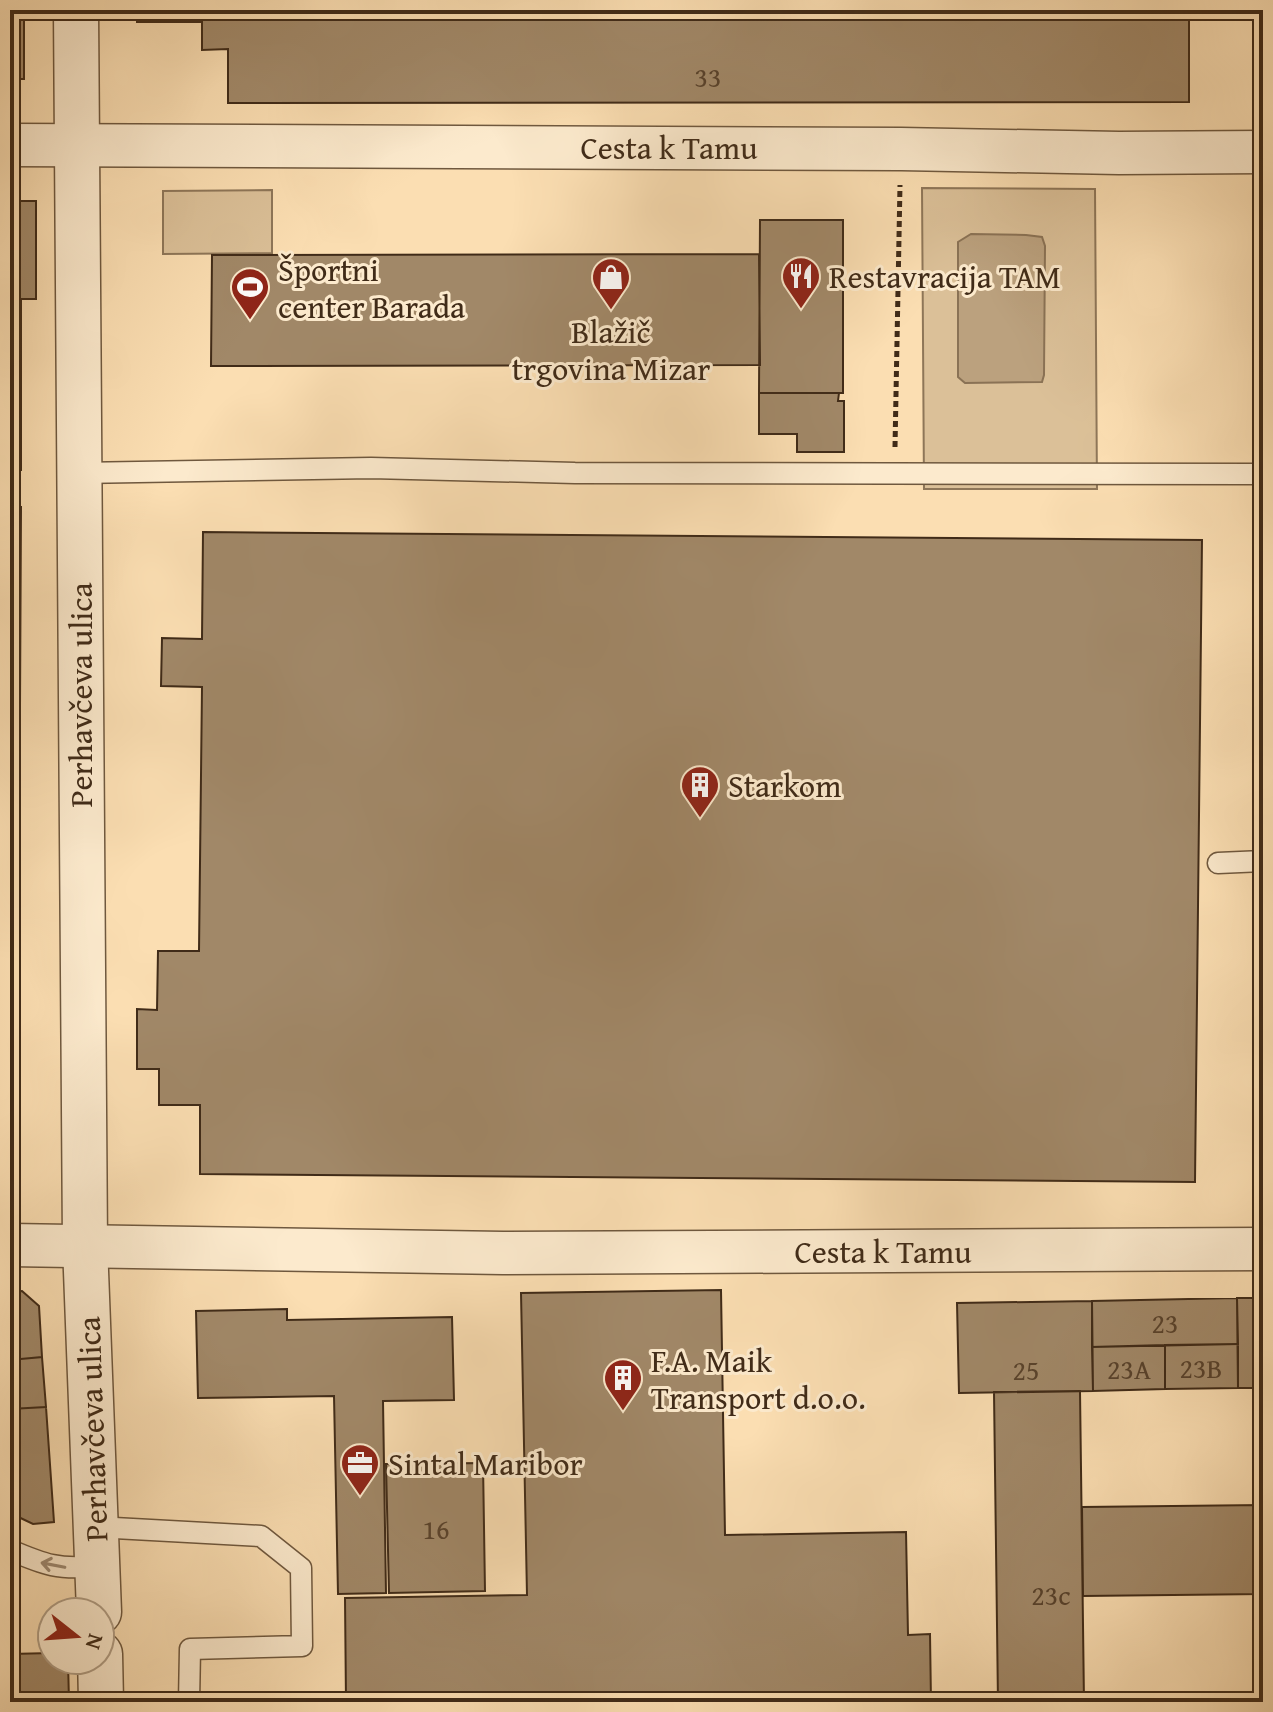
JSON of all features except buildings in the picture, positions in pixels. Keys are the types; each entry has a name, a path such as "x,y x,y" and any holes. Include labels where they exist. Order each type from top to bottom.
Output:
{"street":[{"name":"Perhavčeva ulica","path":"76,10 85,1245 98,1596"},
{"path":"10,145 76,144"},
{"name":"Cesta k Tamu","path":"76,144 1263,152"},
{"path":"10,1245 85,1245"},
{"name":"Cesta k Tamu","path":"85,1245 503,1253 1263,1249"},
{"path":"100,1676 101,1702"}],"lane":[{"path":"79,473 371,468 575,473 1263,474"},
{"path":"1218,863 1263,861"},
{"path":"10,1550 45,1565 73,1569 96,1546 261,1536 301,1568 302,1646 190,1649 189,1702"}],"path":[{"path":"894,473 900,184"}],"shaded area":[{"path":"922,188 1095,189 1097,489 924,489"},
{"path":"272,190 272,253 163,254 163,191"},
{"path":"971,234 1042,237 1045,246 1042,382 965,383 958,377 958,242"}],"place":[{"name":"Restavracija TAM","path":"801,310"},
{"name":"Blažič trgovina Mizar","path":"611,311"},
{"name":"Športni center Barada","path":"250,321"},
{"name":"Starkom","path":"700,819"},
{"name":"F.A. Maik Transport d.o.o.","path":"623,1412"},
{"name":"Sintal Maribor","path":"360,1497"}]}
